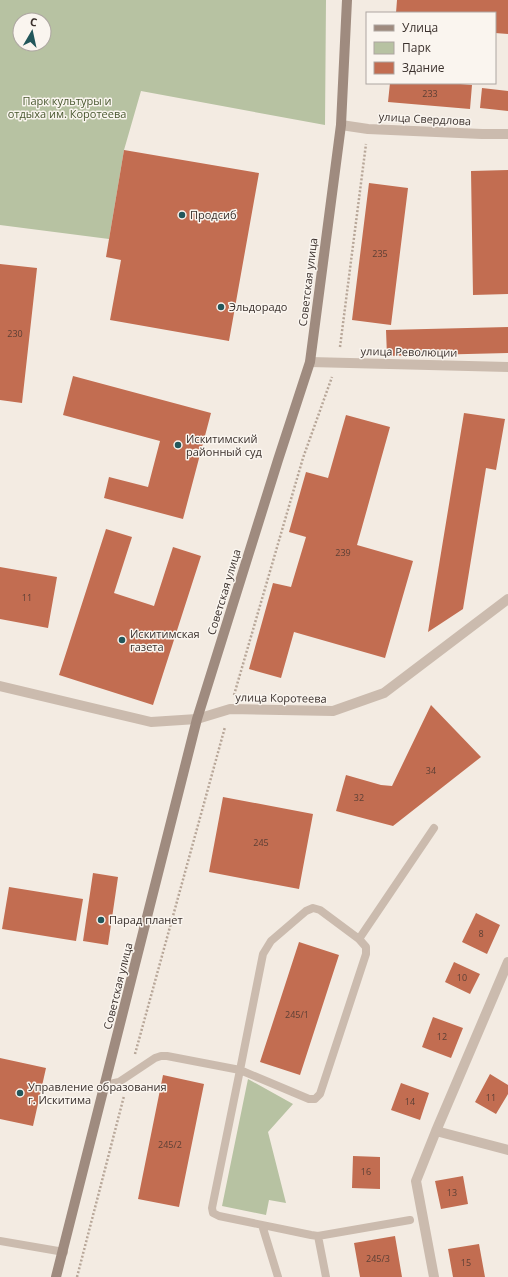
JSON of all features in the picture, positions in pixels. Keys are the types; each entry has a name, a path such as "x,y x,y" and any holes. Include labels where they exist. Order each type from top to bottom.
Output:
{"main road":[{"name":"Советская улица","path":"56,1277 64,1252 197,719 310,362 341,125 347,0"}],"street":[{"name":"улица Свердлова","path":"341,125 368,129 508,134"},
{"name":"улица Революции","path":"310,362 508,367"},
{"name":"улица Коротеева","path":"0,686 151,722 197,719 230,709 333,711 384,693 508,599"},
{"path":"434,1277 416,1181 508,962"},
{"path":"436,1131 508,1150"}],"lane":[{"path":"359,940 434,828"},
{"path":"105,1085 112,1085 119,1082 155,1058 167,1056 240,1070 309,1099 315,1099 320,1094 366,954 366,947 359,940 320,910 313,908 306,911 270,941 263,954 240,1070 212,1208 213,1213 219,1216 318,1236 410,1220"},
{"path":"262,1225 278,1277"},
{"path":"318,1236 326,1277"},
{"path":"0,1241 64,1252"}],"green space":[{"name":"Парк культуры и отдыха им. Коротеева","path":"0,0 326,0 325,125 141,91 124,150 109,239 0,225"},
{"path":"248,1079 293,1104 268,1132 286,1203 269,1200 266,1215 222,1206"}],"building":[{"path":"397,0 508,0 508,34 496,33 496,12 396,12"},
{"path":"390,84 472,85 470,109 388,102"},
{"path":"482,88 508,91 508,111 480,108"},
{"name":"Продсиб","path":"124,150 259,173 229,341 110,320 121,260 106,257"},
{"path":"508,170 508,294 473,295 471,171"},
{"path":"369,183 408,188 391,325 352,320"},
{"path":"0,264 37,268 22,403 0,400"},
{"path":"508,327 508,353 387,356 386,330"},
{"path":"73,376 211,413 183,519 104,498 109,477 148,487 160,441 63,415"},
{"path":"464,413 505,419 496,470 486,468 463,609 428,632"},
{"path":"346,415 390,427 357,545 413,561 385,658 294,632 281,678 249,669 273,583 291,587 306,537 289,532 306,472 328,478"},
{"name":"Искитимская газета","path":"106,529 132,537 114,593 154,606 173,547 201,556 153,705 59,675"},
{"path":"0,567 57,577 48,628 0,619"},
{"path":"431,705 481,757 393,826 336,811 346,775 381,785 392,786"},
{"path":"223,797 313,814 299,889 209,872"},
{"path":"93,873 118,877 108,945 83,941"},
{"path":"9,887 83,899 76,941 2,929"},
{"path":"476,913 500,925 487,954 462,942"},
{"path":"299,942 339,955 300,1075 260,1062"},
{"path":"454,962 480,974 470,994 445,982"},
{"path":"433,1017 463,1028 451,1058 422,1047"},
{"name":"Управление образования г. Искитима","path":"0,1058 46,1068 33,1126 0,1119"},
{"path":"490,1074 508,1085 508,1094 496,1114 475,1102"},
{"path":"163,1075 204,1084 179,1207 138,1199"},
{"path":"401,1083 429,1093 420,1120 391,1110"},
{"path":"353,1156 380,1157 380,1189 352,1188"},
{"path":"463,1176 468,1204 441,1209 435,1181"},
{"path":"395,1236 402,1277 360,1277 354,1243"},
{"path":"479,1244 485,1277 453,1277 448,1249"}],"place":[{"name":"Продсиб","path":"182,215"},
{"name":"Эльдорадо","path":"221,307"},
{"name":"Искитимский районный суд","path":"178,445"},
{"name":"Искитимская газета","path":"122,640"},
{"name":"Парад планет","path":"101,920"},
{"name":"Управление образования г. Искитима","path":"20,1093"}]}
